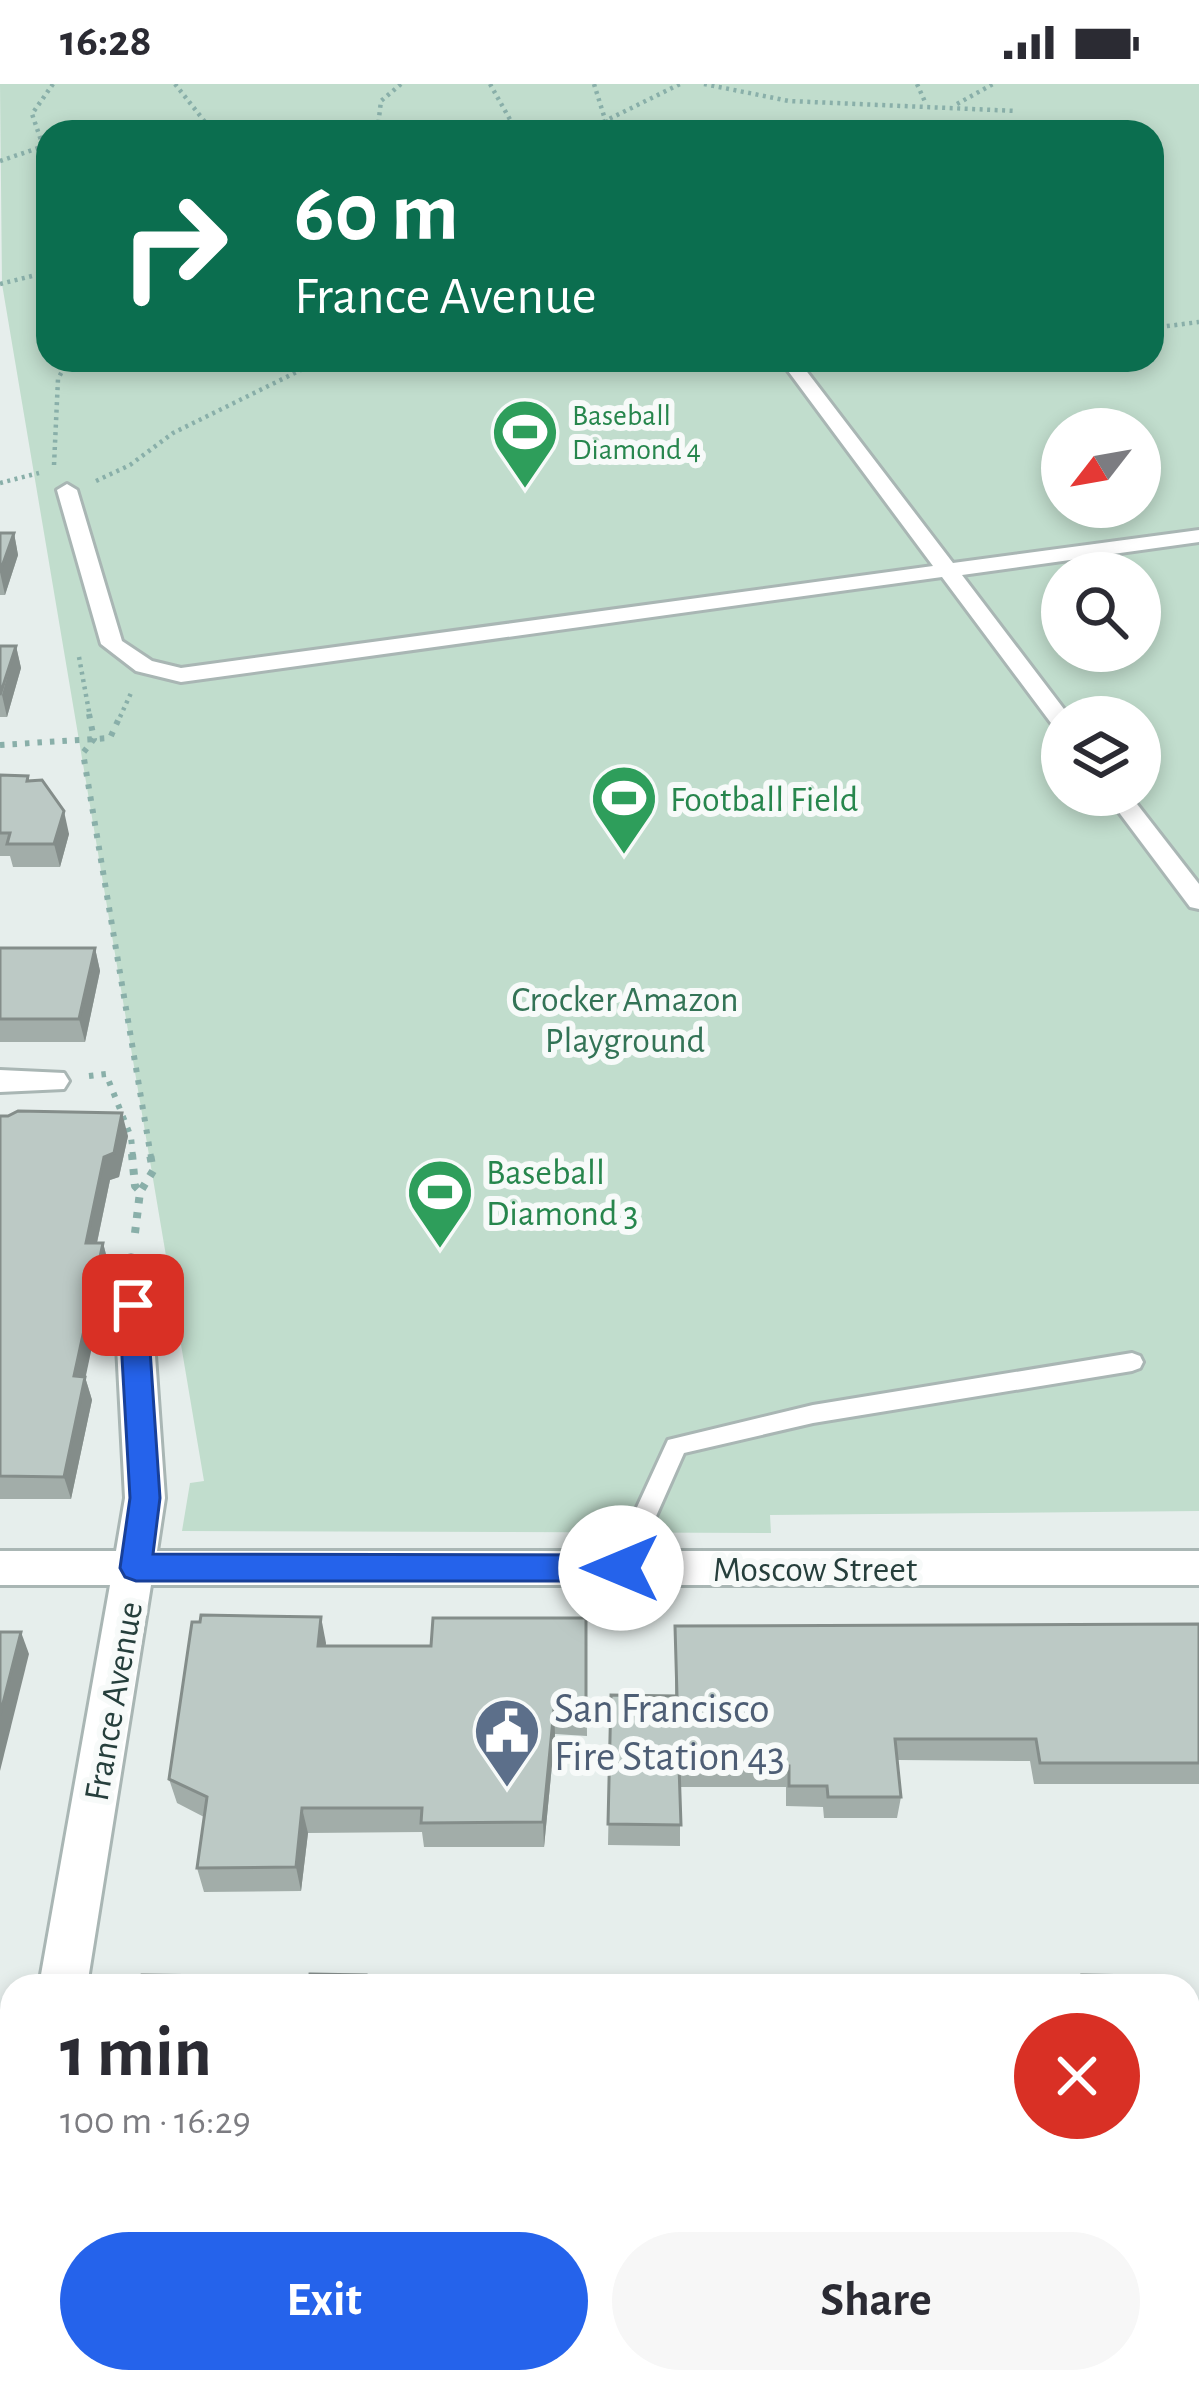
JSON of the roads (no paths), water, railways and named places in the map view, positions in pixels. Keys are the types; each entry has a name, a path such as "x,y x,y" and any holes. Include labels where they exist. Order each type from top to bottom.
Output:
{"street":[{"path":"798,372 1042,696"},
{"path":"67,490 112,644 144,666 181,675 1199,536"},
{"path":"1134,816 1199,901"},
{"path":"0,1081 52,1081"},
{"name":"France Avenue","path":"64,1974 145,1498 130,1270"},
{"name":"Moscow Street","path":"0,1568 1199,1568"}],"lane":[{"path":"621,1568 676,1446 813,1414 1132,1362"}],"place":[{"name":"Baseball Diamond 4","path":"525,491"},
{"name":"Football Field","path":"624,857"},
{"name":"Baseball Diamond 3","path":"440,1251"},
{"name":"San Francisco Fire Station 43","path":"507,1790"}],"park label":[{"name":"Crocker Amazon Playground","path":"625,1018"}]}
